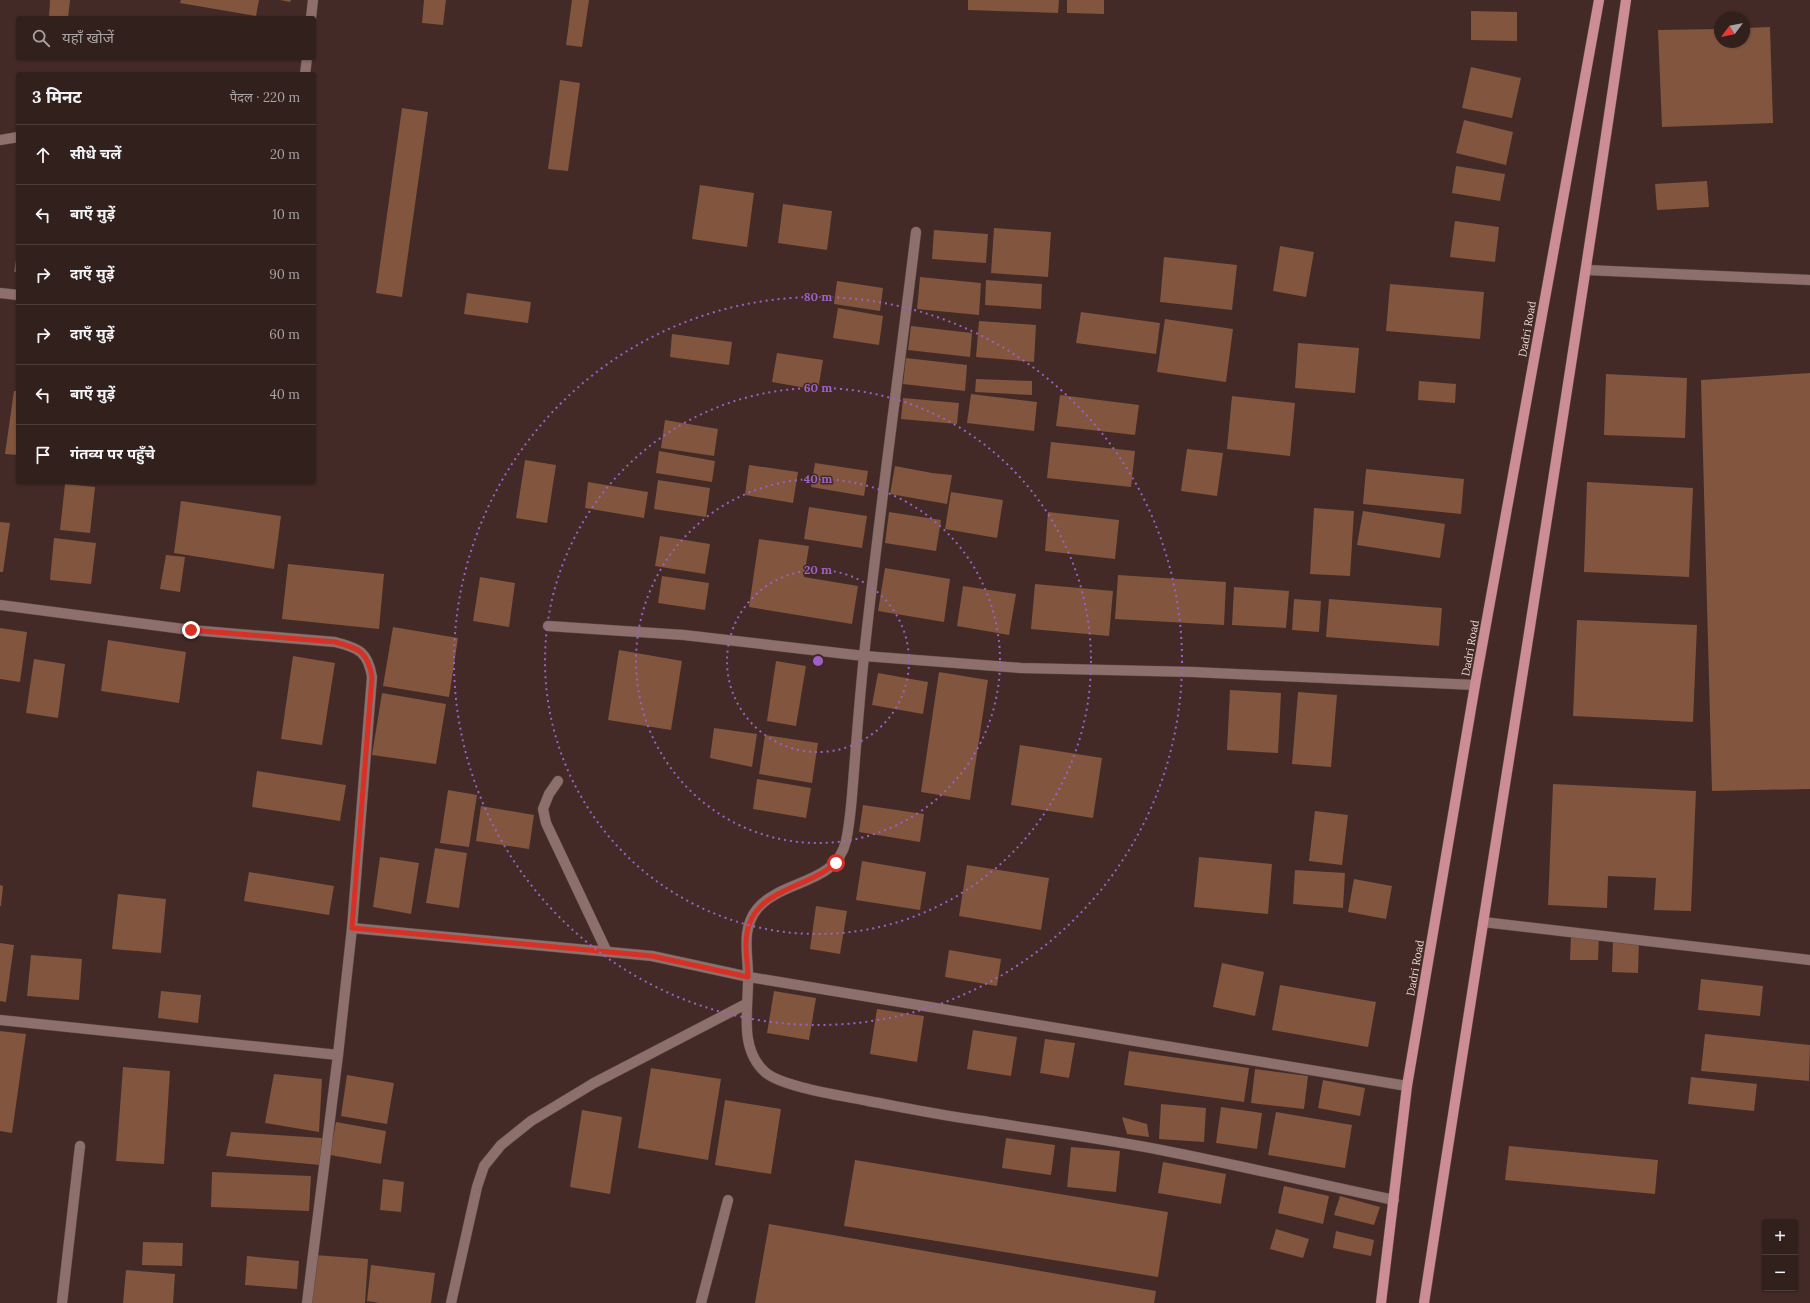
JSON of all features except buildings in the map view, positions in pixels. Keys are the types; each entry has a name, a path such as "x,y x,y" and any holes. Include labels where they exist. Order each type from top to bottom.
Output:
{"main road":[{"name":"Dadri Road","path":"1380,1303 1407,1086 1475,685 1599,0"},
{"path":"1424,1303 1587,270 1626,0"}],"street":[{"path":"311,16 313,0"},
{"path":"305,72 307,60"},
{"path":"0,140 16,137"},
{"path":"916,232 864,656 852,794 845,845 836,863 820,875 788,888 763,903 754,912 749,924 746,945 748,977 746,1004 747,1029 752,1056 766,1073 784,1082 839,1095 978,1121 1165,1151 1394,1200"},
{"path":"1587,270 1810,280"},
{"path":"0,293 16,295"},
{"path":"0,605 191,630 335,642 354,647 366,656 371,666 372,677 352,928 338,1055 307,1303"},
{"path":"548,626 684,635 864,656 1020,668 1192,672 1475,685"},
{"path":"558,781 543,809 546,823 606,950"},
{"path":"1483,922 1810,960"},
{"path":"352,928 606,950 652,956 748,977 1407,1086"},
{"path":"451,1303 477,1187 484,1166 501,1145 531,1121 594,1083 746,1004"},
{"path":"0,1020 338,1055"},
{"path":"62,1303 80,1146"},
{"path":"701,1303 728,1200"}],"route":[{"path":"191,630 335,642 354,647 366,656 371,666 372,677 352,928 606,950 686,962 748,977 746,945 749,924 754,912 763,903 788,888 820,875 836,863"}]}
